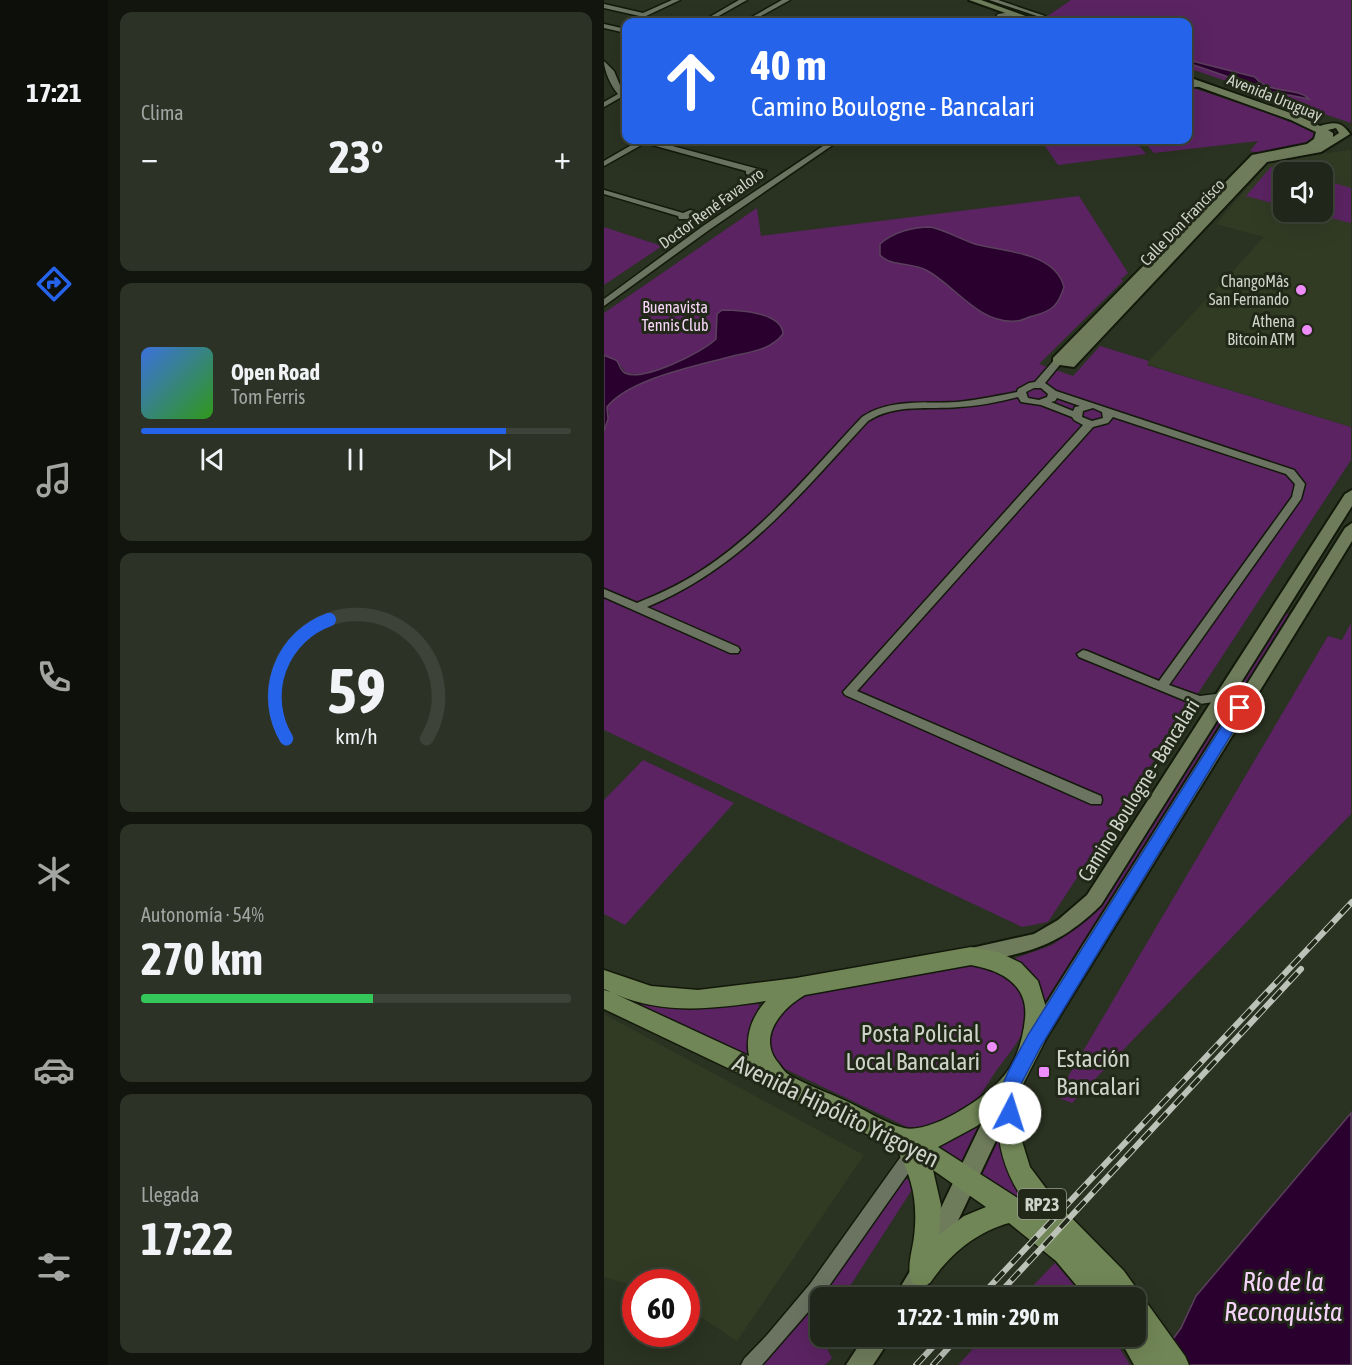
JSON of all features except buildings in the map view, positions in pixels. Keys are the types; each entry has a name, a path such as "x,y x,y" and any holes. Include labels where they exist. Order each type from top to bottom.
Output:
{"main road":[{"path":"962,0 992,18"},
{"path":"973,0 1015,18"},
{"name":"Avenida Uruguay","path":"1192,76 1337,130 1351,131"},
{"name":"Avenida Uruguay","path":"1192,81 1295,118 1321,132"},
{"name":"Calle Don Francisco","path":"1064,363 1256,157 1310,146 1319,141 1324,127 1337,130"},
{"name":"Avenida Uruguay","path":"1337,130 1351,142"},
{"name":"Calle Don Francisco","path":"1064,363 1264,160 1317,150 1337,130"},
{"name":"Camino Boulogne - Bancalari","path":"972,956 1039,942 1055,935 1094,900 1351,495"},
{"path":"1034,1041 1351,528"},
{"name":"RP23","path":"604,979 644,996 682,1000 801,986 972,956 998,961 1014,969 1030,988 1037,1014 1034,1041 1011,1085 1010,1134 1013,1154 1029,1187 1053,1216 1102,1263 1121,1287"},
{"path":"780,1083 760,1057 760,1033 765,1017 774,1005 801,986"},
{"name":"Avenida Hipólito Yrigoyen","path":"604,999 780,1083 965,1176 1015,1210 1065,1252 1095,1287"},
{"path":"921,1274 930,1205 923,1173 908,1146 950,1130 1011,1085"},
{"path":"921,1274 965,1176 1011,1085"},
{"path":"913,1287 947,1242 966,1228 993,1215 1015,1210"},
{"path":"859,1365 872,1347"},
{"path":"1144,1347 1176,1365"}],"street":[{"path":"604,4 609,0"},
{"path":"604,4 644,15 677,0"},
{"path":"711,18 744,0"},
{"path":"776,0 786,1"},
{"path":"992,0 1035,18"},
{"path":"754,18 786,1"},
{"path":"604,26 622,30"},
{"path":"604,63 612,70 616,88 622,91"},
{"path":"1192,86 1202,85"},
{"path":"604,105 622,95"},
{"path":"604,164 637,144"},
{"path":"658,144 750,170"},
{"name":"Doctor René Favaloro","path":"604,303 706,228 830,144"},
{"path":"604,192 683,215"},
{"path":"1038,385 1064,363"},
{"path":"637,607 664,598 690,584 729,556 872,413 897,406 969,404 1020,394 1027,386 1038,385 1048,387 1053,393 1087,405 1103,407 1109,413 1290,472 1300,484 1297,497 1161,687"},
{"path":"1044,403 1052,399 1053,393"},
{"path":"1020,394 1029,402 1044,403 1076,415 1080,421 1090,424 1105,422 1109,413"},
{"path":"1076,415 1078,409 1087,405"},
{"path":"1090,424 848,692 1096,800"},
{"path":"604,593 734,650"},
{"path":"1083,654 1161,687 1200,700 1223,697"},
{"path":"750,1365 772,1343 816,1289 908,1146"}],"shaded area":[{"path":"1351,150 1351,427 1146,364 1264,237 1216,224 1271,160"},
{"path":"604,1014 864,1155 737,1341 700,1317 700,1269 622,1269 622,1282 604,1277"}],"green space":[{"path":"1071,0 1351,0 1351,123 1192,69 1192,18 1044,18"},
{"path":"1192,88 1295,122 1318,133 1317,140 1267,153 1250,151 1258,141 1154,153 1146,144 1192,144"},
{"path":"1044,144 1137,144 1146,154 1058,165"},
{"path":"1271,167 1273,167 1273,203 1246,196"},
{"path":"1333,183 1351,188 1351,223 1333,219"},
{"name":"Buenavista Tennis Club","path":"1079,196 1128,273 1121,279 1123,281 1039,364 1073,376 1100,346 1149,361 1147,365 1351,427 1351,460 1048,922 1022,927 604,730 604,431 609,413 607,407 619,396 653,378 752,352 748,312 722,310 717,314 716,339 698,353 662,370 637,374 626,373 617,361 604,355 604,313 757,208 761,236"},
{"path":"604,227 662,246 604,285"},
{"path":"1286,614 1291,614 1290,618 1046,1005 1038,985 1013,959 1052,945 1086,921 1118,877 1260,649"},
{"path":"1351,623 1351,814 1072,1103 1056,1097 1328,636 1342,640"},
{"path":"643,760 734,803 625,925 604,914 604,800"},
{"path":"970,966 1004,975 1013,982 1025,999 1026,1023 1017,1042 977,1100 956,1121 932,1128 907,1127 779,1066 772,1055 769,1032 773,1021 788,1004 798,997 822,989"},
{"path":"610,995 661,1008 721,1008 758,1002 759,1008 753,1024 752,1059"},
{"path":"985,1114 966,1161 959,1161 941,1150 942,1145 957,1138"},
{"path":"996,1127 1046,1220 979,1173"},
{"path":"905,1179 913,1181 915,1185 849,1287 817,1287 901,1181"},
{"path":"1055,1263 1075,1287 1032,1287"},
{"path":"810,1296 810,1347 826,1347 832,1358 825,1365 756,1365"},
{"path":"975,1347 1119,1347 1130,1365 958,1365"}],"water":[{"path":"1192,61 1255,77 1268,86 1298,93 1309,99 1269,91 1192,64"},
{"path":"931,227 975,244 1040,260 1059,275 1064,287 1059,299 1050,310 1040,314 1018,321 1002,320 978,310 926,270 895,263 880,255 880,244 891,236 910,229"},
{"path":"722,310 748,312 767,317 781,327 783,334 772,344 758,350 682,369 631,389 617,397 607,407 608,419 604,431 604,355 617,361 625,373 634,375 658,370 686,358 716,339 717,314"},
{"name":"Río de la Reconquista","path":"1351,1113 1351,1365 1154,1365 1181,1328 1196,1296"}],"railway":[{"path":"989,1287 1352,902"},
{"path":"1005,1287 1301,969"},
{"path":"916,1365 933,1347"},
{"path":"933,1365 949,1347"}],"place":[{"name":"ChangoMâs San Fernando","path":"1301,290"},
{"name":"Athena Bitcoin ATM","path":"1307,330"},
{"name":"Posta Policial Local Bancalari","path":"992,1047"},
{"name":"Estación Bancalari","path":"1044,1072"}],"route":[{"path":"1010,1113 1011,1085 1034,1041 1240,708"}]}
